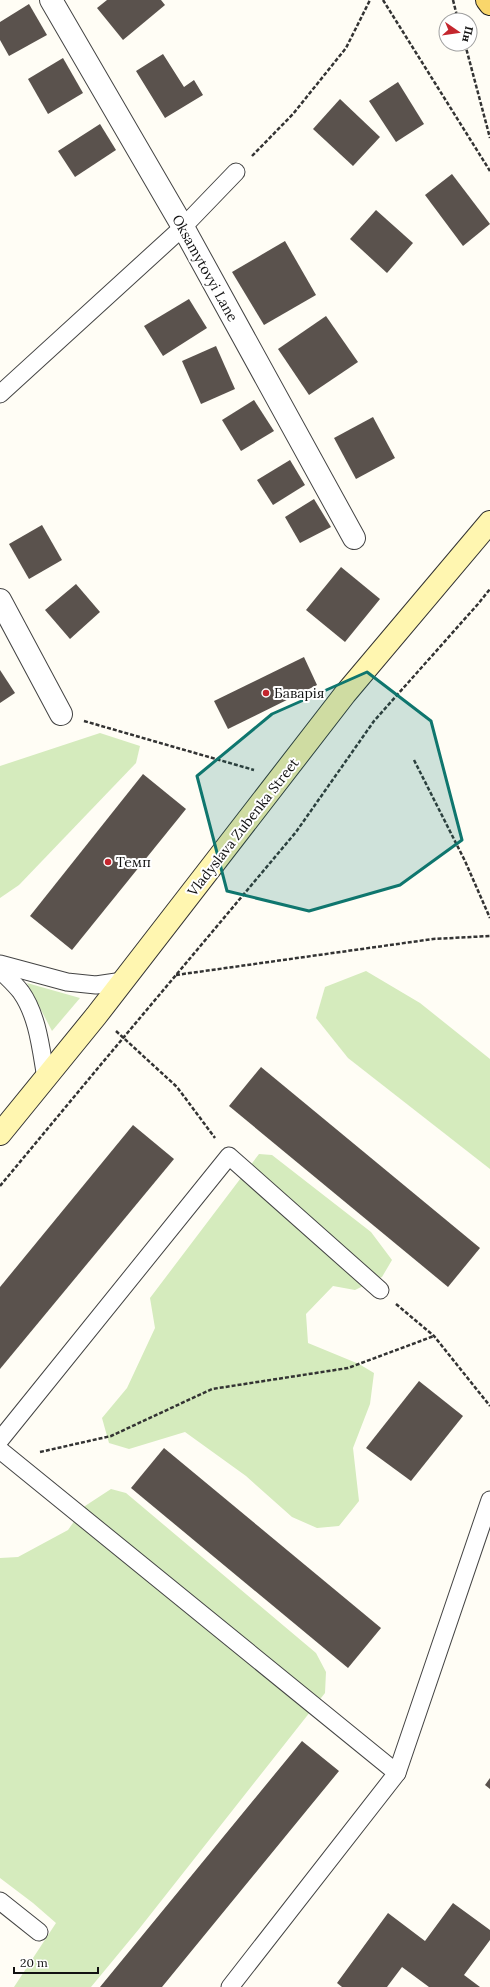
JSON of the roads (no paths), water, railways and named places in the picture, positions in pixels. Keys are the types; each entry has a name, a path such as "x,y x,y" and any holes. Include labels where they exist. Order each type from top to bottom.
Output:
{"main road":[{"path":"488,0 490,4"}],"street":[{"name":"Oksamytovyi Lane","path":"51,0 183,227 354,538"},
{"name":"Vladyslava Zubenka Street","path":"0,1134 124,981 345,694 490,522"},
{"path":"0,600 61,714"}],"lane":[{"path":"0,394 183,227 236,172"},
{"path":"0,964 67,982 96,985 124,981"},
{"path":"0,970 21,992 32,1013 41,1044 46,1078"},
{"path":"0,1440 229,1156 380,1290"},
{"path":"6,1454 397,1773"},
{"path":"230,1987 397,1773 490,1500"},
{"path":"0,1901 39,1932"}],"place":[{"name":"Баварія","path":"266,693"},
{"name":"Темп","path":"108,862"}]}
